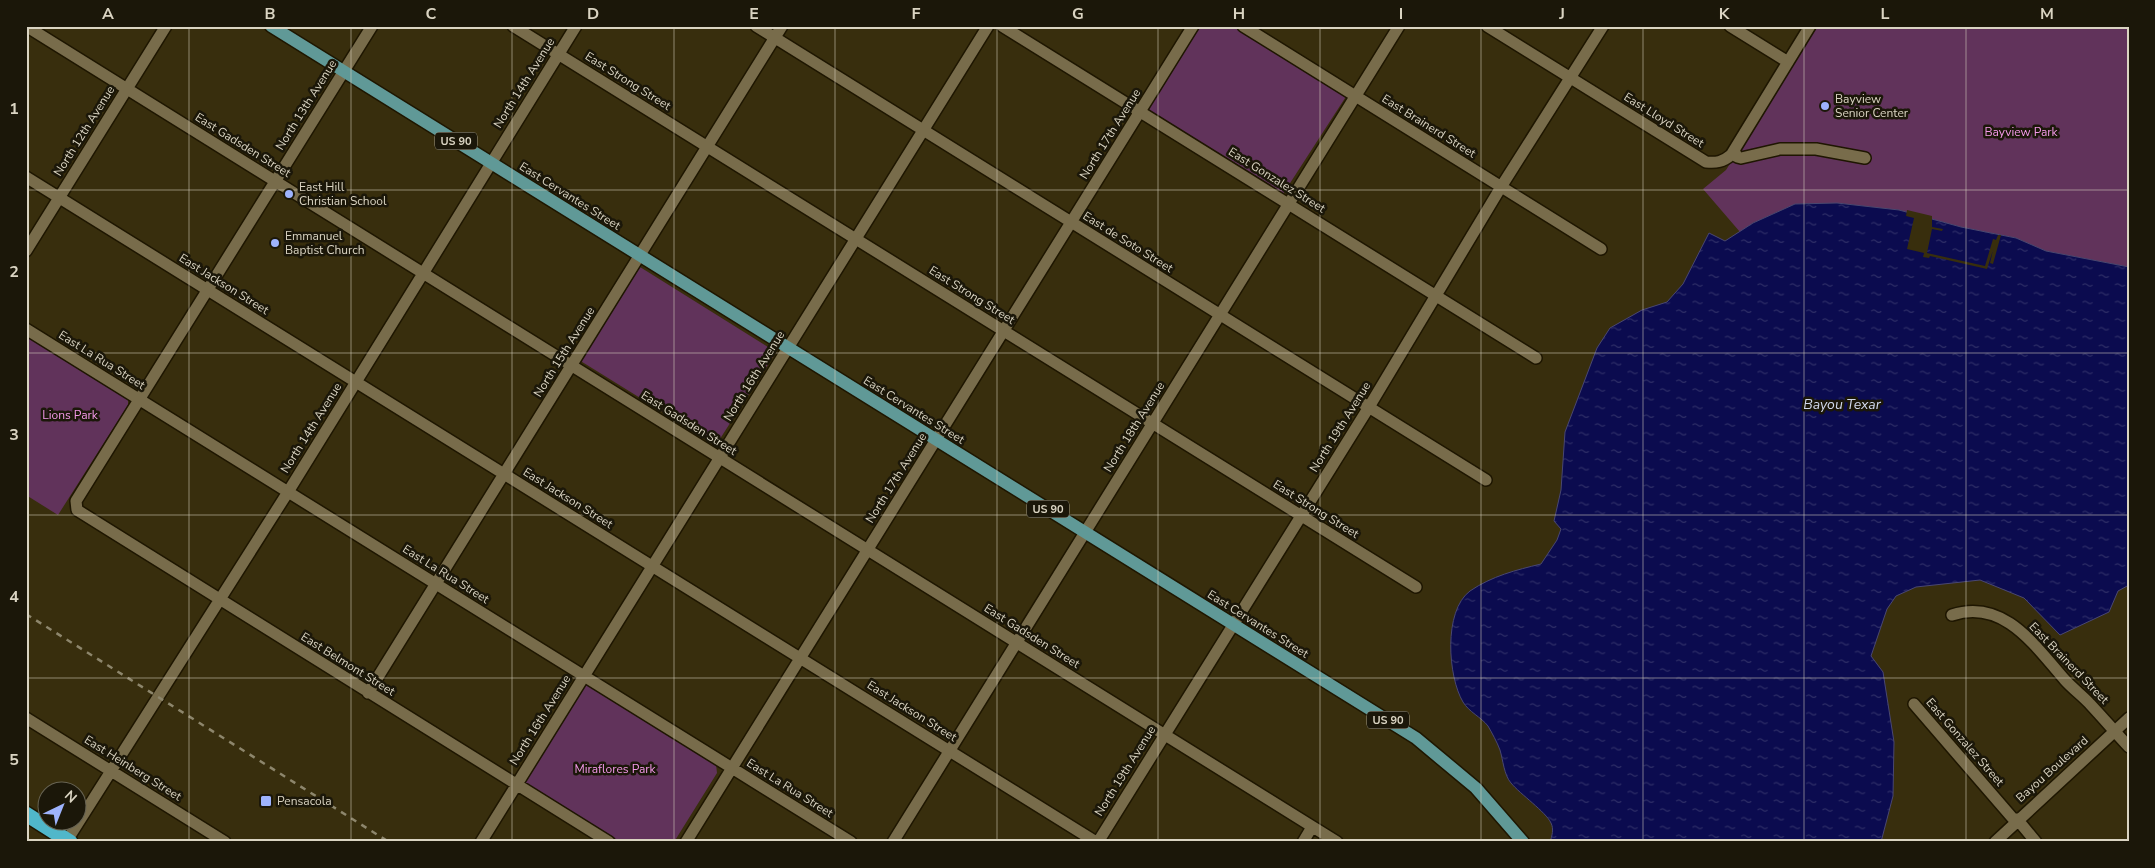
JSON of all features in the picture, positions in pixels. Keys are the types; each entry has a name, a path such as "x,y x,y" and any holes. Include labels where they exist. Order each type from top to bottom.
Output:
{"highway":[{"path":"26,814 68,841"}],"main road":[{"name":"East Cervantes Street","path":"271,26 1233,624 1429,748 1476,788 1522,842"}],"street":[{"name":"East Gadsden Street","path":"26,26 1337,842"},
{"name":"North 12th Avenue","path":"26,251 166,26"},
{"name":"North 13th Avenue","path":"76,506 76,501 372,26"},
{"name":"East Strong Street","path":"513,26 1416,587"},
{"name":"North 14th Avenue","path":"68,841 218,599 288,492 576,26"},
{"name":"East de Soto Street","path":"756,26 1486,480"},
{"name":"North 15th Avenue","path":"368,693 782,26"},
{"name":"North 16th Avenue","path":"480,842 988,26"},
{"name":"East Gonzalez Street","path":"1002,26 1536,358"},
{"name":"North 17th Avenue","path":"686,842 1193,26"},
{"name":"East Brainerd Street","path":"1243,26 1601,249"},
{"name":"North 18th Avenue","path":"893,842 1398,26"},
{"name":"East Lloyd Street","path":"1487,26 1706,162 1719,162 1726,159 1734,150"},
{"name":"North 19th Avenue","path":"1097,842 1369,408 1501,187 1603,26"},
{"path":"1730,26 1788,62"},
{"path":"1810,26 1734,150 1738,157 1741,158 1780,149 1816,148 1865,158"},
{"name":"East Jackson Street","path":"26,177 1097,842"},
{"name":"East La Rua Street","path":"26,329 851,842"},
{"name":"East Belmont Street","path":"76,506 80,513 609,842"},
{"name":"East Brainerd Street","path":"1952,615 1966,611 1986,611 2017,629 2043,652 2065,680 2129,747"},
{"name":"East Gonzalez Street","path":"1914,704 2036,842"},
{"name":"East Heinberg Street","path":"26,718 225,842"},
{"name":"Bayou Boulevard","path":"1995,842 2016,820 2129,718"},
{"path":"1303,842 1312,827"}],"green space":[{"path":"1198,26 1236,26 1347,95 1283,194 1145,110"},
{"name":"Bayview Park","path":"1817,26 2129,26 2129,267 2046,251 2016,238 1961,227 1899,210 1837,203 1795,204 1753,223 1740,232 1703,189 1726,170"},
{"path":"640,267 776,352 716,445 579,360"},
{"name":"Lions Park","path":"26,334 128,399 128,405 58,515 26,495"},
{"name":"Miraflores Park","path":"584,682 716,764 717,773 674,842 621,842 522,781"}],"water":[{"name":"Bayou Texar","path":"1837,203 1899,210 1961,227 2016,238 2046,251 2129,267 2129,585 2118,591 2109,612 2060,635 2024,598 1980,580 1916,587 1896,596 1887,609 1871,656 1883,672 1894,742 1893,796 1881,842 1550,842 1553,830 1551,823 1509,780 1505,772 1500,750 1488,726 1466,706 1458,691 1454,677 1451,645 1455,613 1461,600 1478,586 1504,574 1541,564 1557,540 1561,529 1554,521 1561,490 1565,432 1597,348 1610,328 1642,310 1667,302 1683,284 1709,233 1725,241 1753,223 1795,204"}],"pier":[{"path":"1907,210 1932,216 1932,227 1943,229 1942,231 1932,229 1927,253 1985,266 1993,239 1996,240 1998,235 2001,235 1993,264 1990,263 1993,250 1987,269 1930,256 1929,258 1923,257 1924,253 1907,249 1914,218 1906,216"}],"railway":[{"path":"26,614 389,842"}],"place":[{"name":"Bayview Senior Center","path":"1825,106"},
{"name":"East Hill Christian School","path":"289,194"},
{"name":"Emmanuel Baptist Church","path":"275,243"},
{"name":"Pensacola","path":"266,801"}]}
